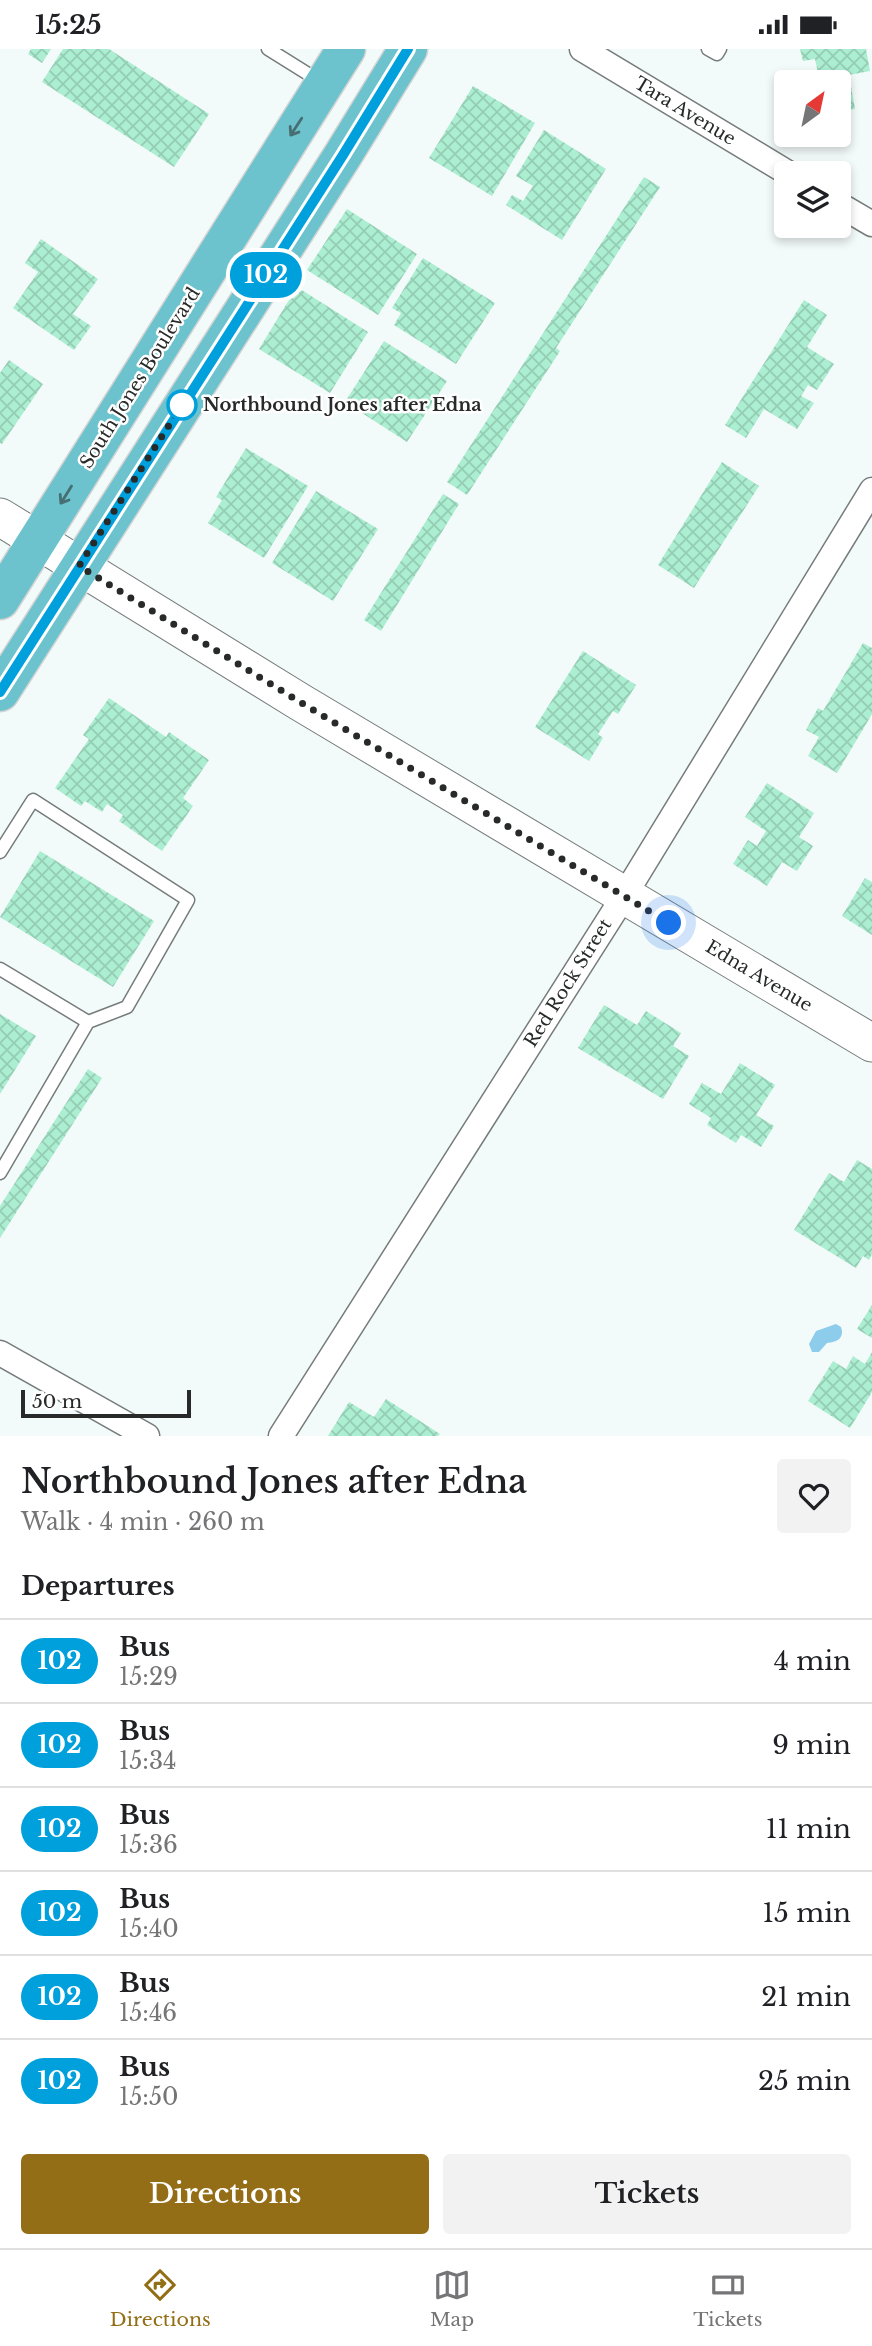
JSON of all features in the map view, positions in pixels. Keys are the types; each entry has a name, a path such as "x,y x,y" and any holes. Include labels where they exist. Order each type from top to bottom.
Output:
{"main road":[{"name":"South Jones Boulevard","path":"0,600 346,49"},
{"path":"0,692 408,49"}],"street":[{"name":"Tara Avenue","path":"582,49 774,165"},
{"path":"851,212 872,224"},
{"name":"Red Rock Street","path":"281,1436 624,896 872,490"},
{"name":"Edna Avenue","path":"0,517 624,896 872,1043"},
{"path":"0,1353 147,1436"}],"lane":[{"path":"268,49 324,84"},
{"path":"708,49 717,54 720,49"},
{"path":"0,852 33,800 188,900 127,1007 88,1022 0,1173"},
{"path":"0,969 88,1022"}],"water":[{"path":"836,1324 841,1327 841,1337 827,1343 819,1352 812,1352 809,1344 816,1331"}],"building":[{"path":"31,49 51,49 42,63 28,54"},
{"path":"63,49 109,49 209,114 174,167 42,82"},
{"path":"800,49 866,49 870,71 851,75 851,70 817,70 815,59 803,61"},
{"path":"473,86 535,123 492,196 429,158"},
{"path":"851,86 855,109 851,110"},
{"path":"544,130 606,169 562,240 506,205 512,195 523,201 533,186 516,176"},
{"path":"644,177 660,187 556,348 560,351 467,495 447,482"},
{"path":"347,209 417,254 378,315 307,270"},
{"path":"41,239 98,279 73,314 91,326 74,350 13,308 38,272 25,263"},
{"path":"423,258 495,303 456,364 394,325 401,313 392,308"},
{"path":"297,287 368,332 330,393 259,349"},
{"path":"804,300 827,315 807,347 834,364 817,390 808,385 801,396 814,403 797,429 764,409 746,438 725,425"},
{"path":"384,341 447,381 407,442 345,402"},
{"path":"9,360 43,384 2,444 0,373"},
{"path":"246,448 308,486 264,558 208,523 222,500 216,497"},
{"path":"722,462 759,486 694,588 658,565"},
{"path":"316,491 378,529 333,601 272,563"},
{"path":"443,494 459,504 381,631 364,620"},
{"path":"863,643 872,648 872,714 837,773 808,756 819,737 806,730 818,708 823,711"},
{"path":"583,651 636,685 618,714 613,711 598,734 603,738 589,761 535,727"},
{"path":"109,698 166,737 169,732 209,760 183,798 193,806 162,851 119,821 123,815 107,804 102,812 85,801 81,806 55,788 89,739 83,735"},
{"path":"767,783 814,813 799,837 813,846 797,871 782,862 767,886 733,864 748,840 757,846 766,831 745,817"},
{"path":"40,851 154,921 113,987 0,917"},
{"path":"865,878 872,882 872,935 842,916"},
{"path":"604,1005 637,1025 646,1011 681,1033 673,1046 689,1056 663,1099 578,1048"},
{"path":"0,1014 36,1036 0,1094"},
{"path":"740,1063 775,1085 756,1115 774,1126 761,1147 741,1135 736,1143 707,1125 711,1118 689,1104 702,1083 721,1094"},
{"path":"88,1069 102,1078 0,1238 0,1206"},
{"path":"857,1160 872,1169 872,1254 869,1260 863,1256 856,1268 794,1230 829,1173 844,1182"},
{"path":"872,1305 872,1338 857,1329"},
{"path":"872,1352 872,1392 850,1428 808,1401 833,1361 846,1369 853,1356 865,1364"},
{"path":"386,1399 440,1434 328,1436 349,1402 374,1417"}],"bus line":[{"name":"102","path":"0,692 408,49"}],"place":[{"name":"Northbound Jones after Edna","path":"182,405"}],"route":[{"path":"182,405 79,566 669,923"}]}
